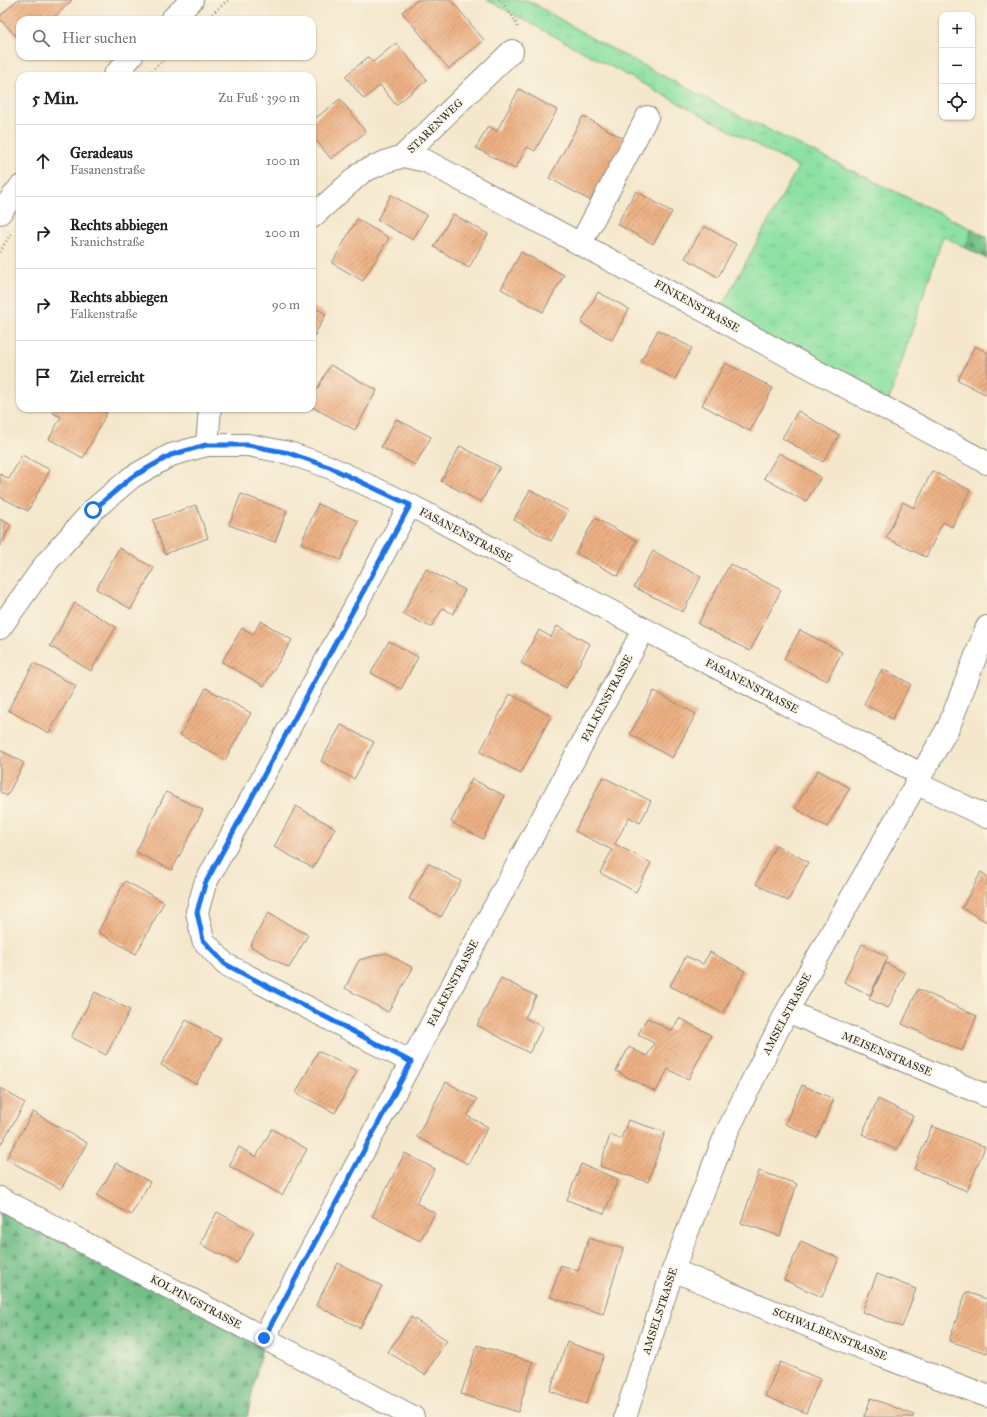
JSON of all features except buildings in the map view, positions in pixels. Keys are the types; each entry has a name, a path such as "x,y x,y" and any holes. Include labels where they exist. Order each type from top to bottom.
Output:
{"street":[{"path":"174,16 192,0"},
{"name":"STARENWEG","path":"316,213 362,172 403,156 512,51"},
{"path":"118,72 128,60"},
{"path":"581,243 647,117"},
{"name":"FINKENSTRASSE","path":"403,156 426,160 987,463"},
{"path":"0,213 16,192"},
{"path":"206,445 210,412"},
{"name":"FASANENSTRASSE","path":"0,628 47,562 93,510 132,477 171,455 206,445 248,445 289,453 329,467 410,505 818,721 987,817"},
{"path":"410,505 205,884 197,912 203,940 225,964 411,1062"},
{"name":"AMSELSTRASSE","path":"625,1417 673,1270 726,1134 788,1011 918,778 949,726 987,627"},
{"name":"FALKENSTRASSE","path":"264,1338 644,629"},
{"name":"MEISENSTRASSE","path":"788,1011 987,1096"},
{"name":"KOLPINGSTRASSE","path":"0,1198 410,1416"},
{"name":"SCHWALBENSTRASSE","path":"673,1270 884,1357 987,1396"}],"path":[{"path":"210,16 228,0"},
{"path":"499,0 517,25 519,38 512,51"},
{"path":"150,72 164,60"},
{"path":"0,252 12,232"}],"green space":[{"path":"487,0 528,0 593,39 738,115 972,229 966,248 943,236 886,409 716,317 798,167"},
{"path":"972,229 987,237 987,259 966,248"},
{"path":"0,1198 264,1338 247,1417 0,1417"}],"route":[{"path":"93,510 132,477 171,455 206,445 248,445 289,453 329,467 410,505 205,884 197,912 203,940 225,964 411,1062 264,1338"}]}
